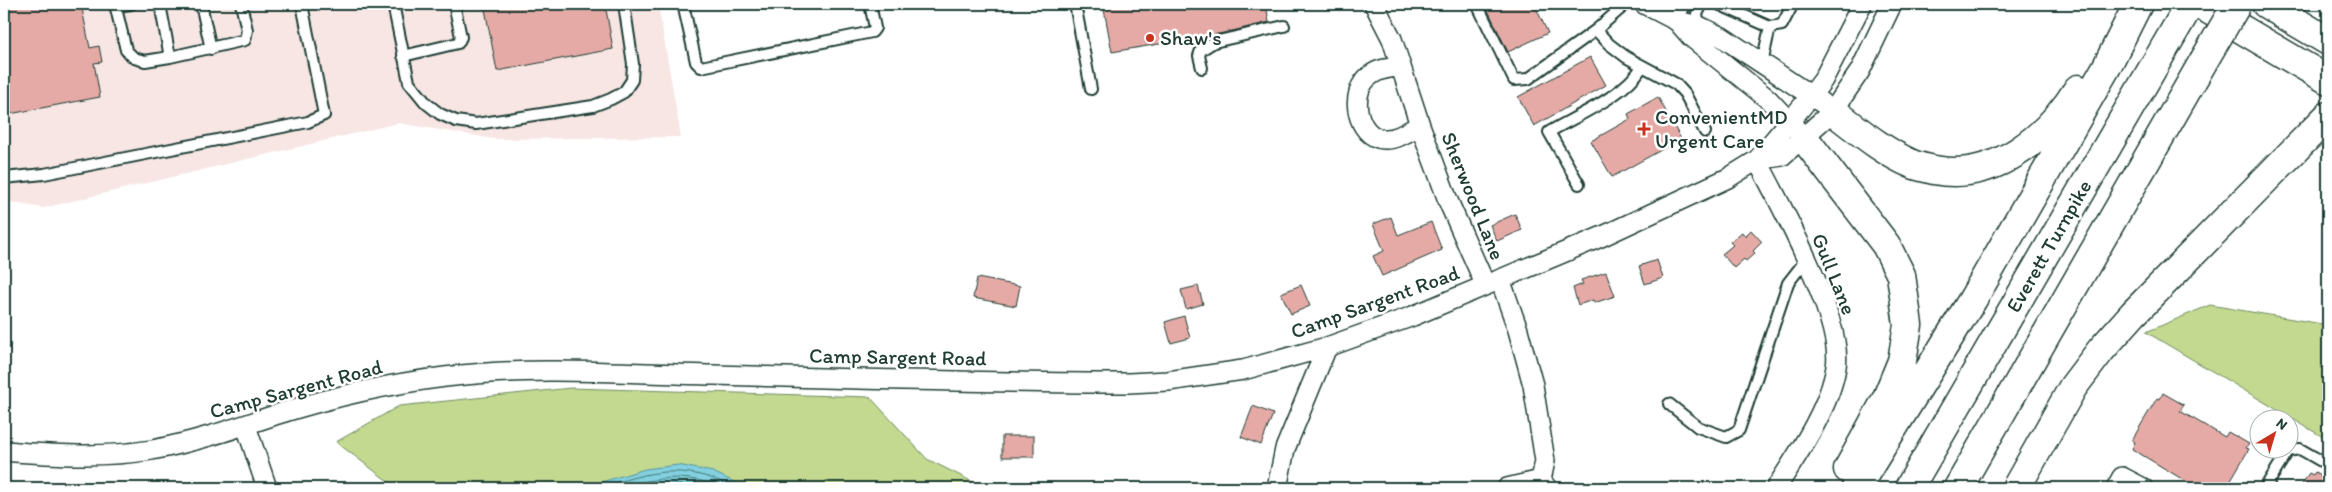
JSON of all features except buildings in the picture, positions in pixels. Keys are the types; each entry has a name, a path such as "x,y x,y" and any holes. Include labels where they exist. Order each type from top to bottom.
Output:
{"main road":[{"name":"Everett Turnpike","path":"1958,488 2237,4"},
{"path":"2266,4 2328,41"},
{"path":"2197,5 2328,80"},
{"name":"Everett Turnpike","path":"1909,488 2169,39 2197,5"},
{"path":"1822,104 1888,153 1914,166 1944,172 1982,169 2017,153 2045,128 2073,97 2100,53 2135,9"},
{"path":"1856,488 1973,299 2106,68 2135,9"},
{"path":"2016,488 2073,387 2101,350 2133,314 2328,116"},
{"path":"1797,131 1886,246 1901,275 1908,325 1902,361 1895,382 1848,470 1842,488"}],"street":[{"name":"Sherwood Lane","path":"1374,4 1392,39 1420,125 1449,203 1518,330 1533,385 1545,461 1544,484"},
{"path":"1644,4 1677,21 1699,26 1722,37 1822,104"},
{"name":"Camp Sargent Road","path":"1797,131 1822,104 1824,80 1862,4"},
{"name":"Camp Sargent Road","path":"4,451 54,456 112,455 168,447 246,426 332,399 388,386 444,377 501,372 578,370 711,375 1129,383 1243,370 1327,348 1413,316 1701,192 1757,160 1782,156 1797,131 1822,104 1860,71 1892,4"},
{"path":"1677,21 1691,37 1768,99 1797,131"},
{"name":"Sherwood Lane","path":"1401,67 1385,69 1371,75 1358,94 1357,111 1374,136 1383,139 1400,136 1420,125"},
{"name":"Gull Lane","path":"1757,160 1774,190 1833,326 1837,366 1825,402 1816,421 1776,488"},
{"path":"1277,488 1285,449 1327,348"},
{"path":"246,426 267,488"},
{"path":"2116,488 2122,477 2143,488"},
{"path":"1507,488 1544,484"}],"lane":[{"path":"131,4 116,5 126,50 134,58 145,61 211,49 245,40 247,30 241,4"},
{"path":"160,4 170,57"},
{"path":"202,4 211,49"},
{"path":"4,178 44,174 279,128 308,122 324,114 302,4"},
{"path":"393,4 409,82 416,93 440,114 456,121 476,124 493,123 593,106 624,92 632,80 634,64 624,4"},
{"path":"403,56 458,44 461,37 454,4"},
{"path":"684,4 696,62 701,67 872,32 875,28 870,4"},
{"path":"1075,4 1091,88"},
{"path":"1477,4 1514,80 1528,79 1596,30 1626,4"},
{"path":"1677,21 1686,4"},
{"path":"1699,26 1697,14 1702,4"},
{"path":"1718,4 1770,27 1782,25 1793,4"},
{"path":"1202,68 1199,56 1201,50 1206,46 1214,42 1284,26"},
{"path":"1762,63 1770,27"},
{"path":"1596,30 1609,44 1642,67 1676,84 1685,94 1705,132"},
{"path":"1579,184 1549,132 1622,89 1635,78 1642,67"},
{"path":"1669,404 1698,427 1716,434 1726,437 1739,430 1788,283 1806,260"},
{"path":"2265,488 2288,452 2300,448 2328,465"}],"shaded area":[{"path":"4,4 658,4 681,137 494,139 398,123 43,208 4,201"}],"green space":[{"path":"2210,305 2328,325 2328,440 2300,423 2300,410 2277,410 2146,332"},
{"path":"571,388 870,397 927,459 985,488 397,488 336,442 399,406"}],"water":[{"path":"678,465 713,472 747,488 587,488 588,486 645,469"}],"place":[{"name":"Shaw's","path":"1150,38"},
{"name":"ConvenientMD Urgent Care","path":"1644,129"}]}
